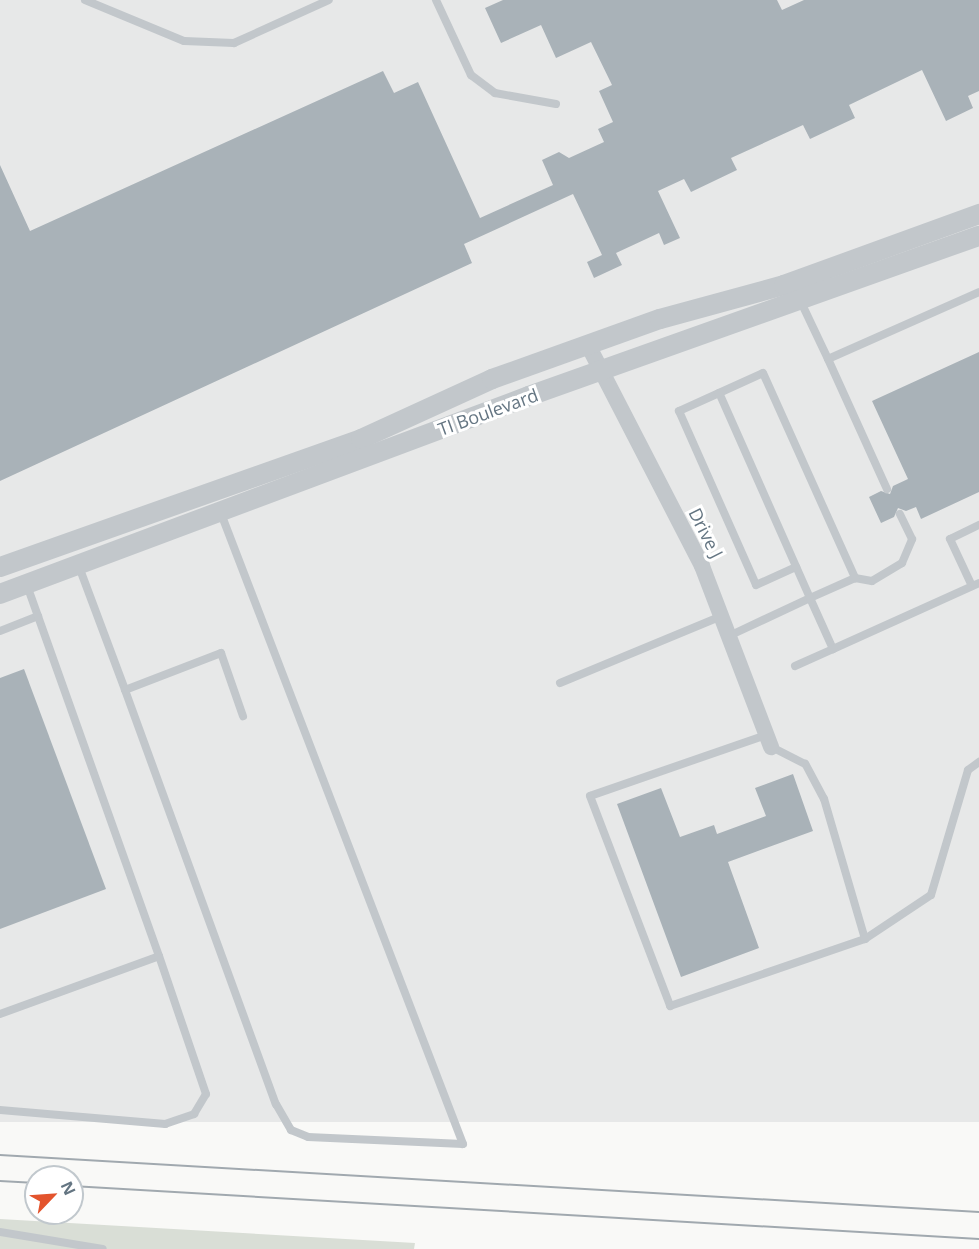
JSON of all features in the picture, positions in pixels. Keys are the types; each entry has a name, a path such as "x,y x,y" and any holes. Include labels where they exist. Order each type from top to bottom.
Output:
{"street":[{"name":"TI Boulevard","path":"0,567 361,439 492,379 588,345 784,285 979,214"},
{"name":"TI Boulevard","path":"0,594 220,510 979,236"},
{"name":"Drive J","path":"588,345 702,566 731,635 769,741"}],"lane":[{"path":"85,0 184,41 234,44 328,0"},
{"path":"436,0 471,75 495,93 556,104"},
{"path":"828,359 979,292"},
{"path":"800,300 886,489"},
{"path":"796,567 756,585 679,411 763,373 855,578"},
{"path":"719,393 833,649"},
{"path":"78,564 276,1104 291,1130 308,1137 463,1144 220,510"},
{"path":"731,635 855,578 872,580 902,563 912,539 900,514"},
{"path":"795,666 976,584 950,539 979,525"},
{"path":"0,1110 165,1124 194,1113 206,1094 27,585"},
{"path":"560,683 723,615"},
{"path":"0,631 38,616"},
{"path":"125,690 221,653 243,716"},
{"path":"865,939 824,799 805,764 769,741 590,796 670,1006 865,939 931,895 968,770 979,762"},
{"path":"0,1014 159,956"},
{"path":"0,1232 103,1249"}],"shaded area":[{"path":"0,0 979,0 979,1122 0,1122"},
{"path":"0,1219 24,1220 24,1225 84,1224 415,1243 414,1249 0,1249"}],"building":[{"path":"503,0 777,0 782,10 804,0 979,0 979,91 968,96 973,108 946,121 922,70 849,105 855,118 810,139 803,125 731,158 737,170 691,192 684,179 658,191 680,238 664,245 659,233 616,253 622,265 594,278 587,262 602,255 573,194 464,244 472,263 0,481 0,165 30,231 383,71 394,93 418,82 480,218 553,185 542,160 559,152 569,158 604,142 598,129 613,122 599,91 612,85 591,42 556,58 541,25 501,43 485,8"},
{"path":"979,352 979,492 921,519 916,507 906,511 898,508 894,517 881,523 869,497 881,491 890,494 893,486 908,479 872,401"},
{"path":"24,669 106,889 0,929 0,678"},
{"path":"793,774 813,831 728,862 759,948 681,977 617,804 661,788 680,837 714,825 717,834 766,816 755,788"}],"tram line":[{"path":"0,1155 979,1212"},
{"path":"0,1181 24,1182"},
{"path":"84,1187 979,1239"}]}
